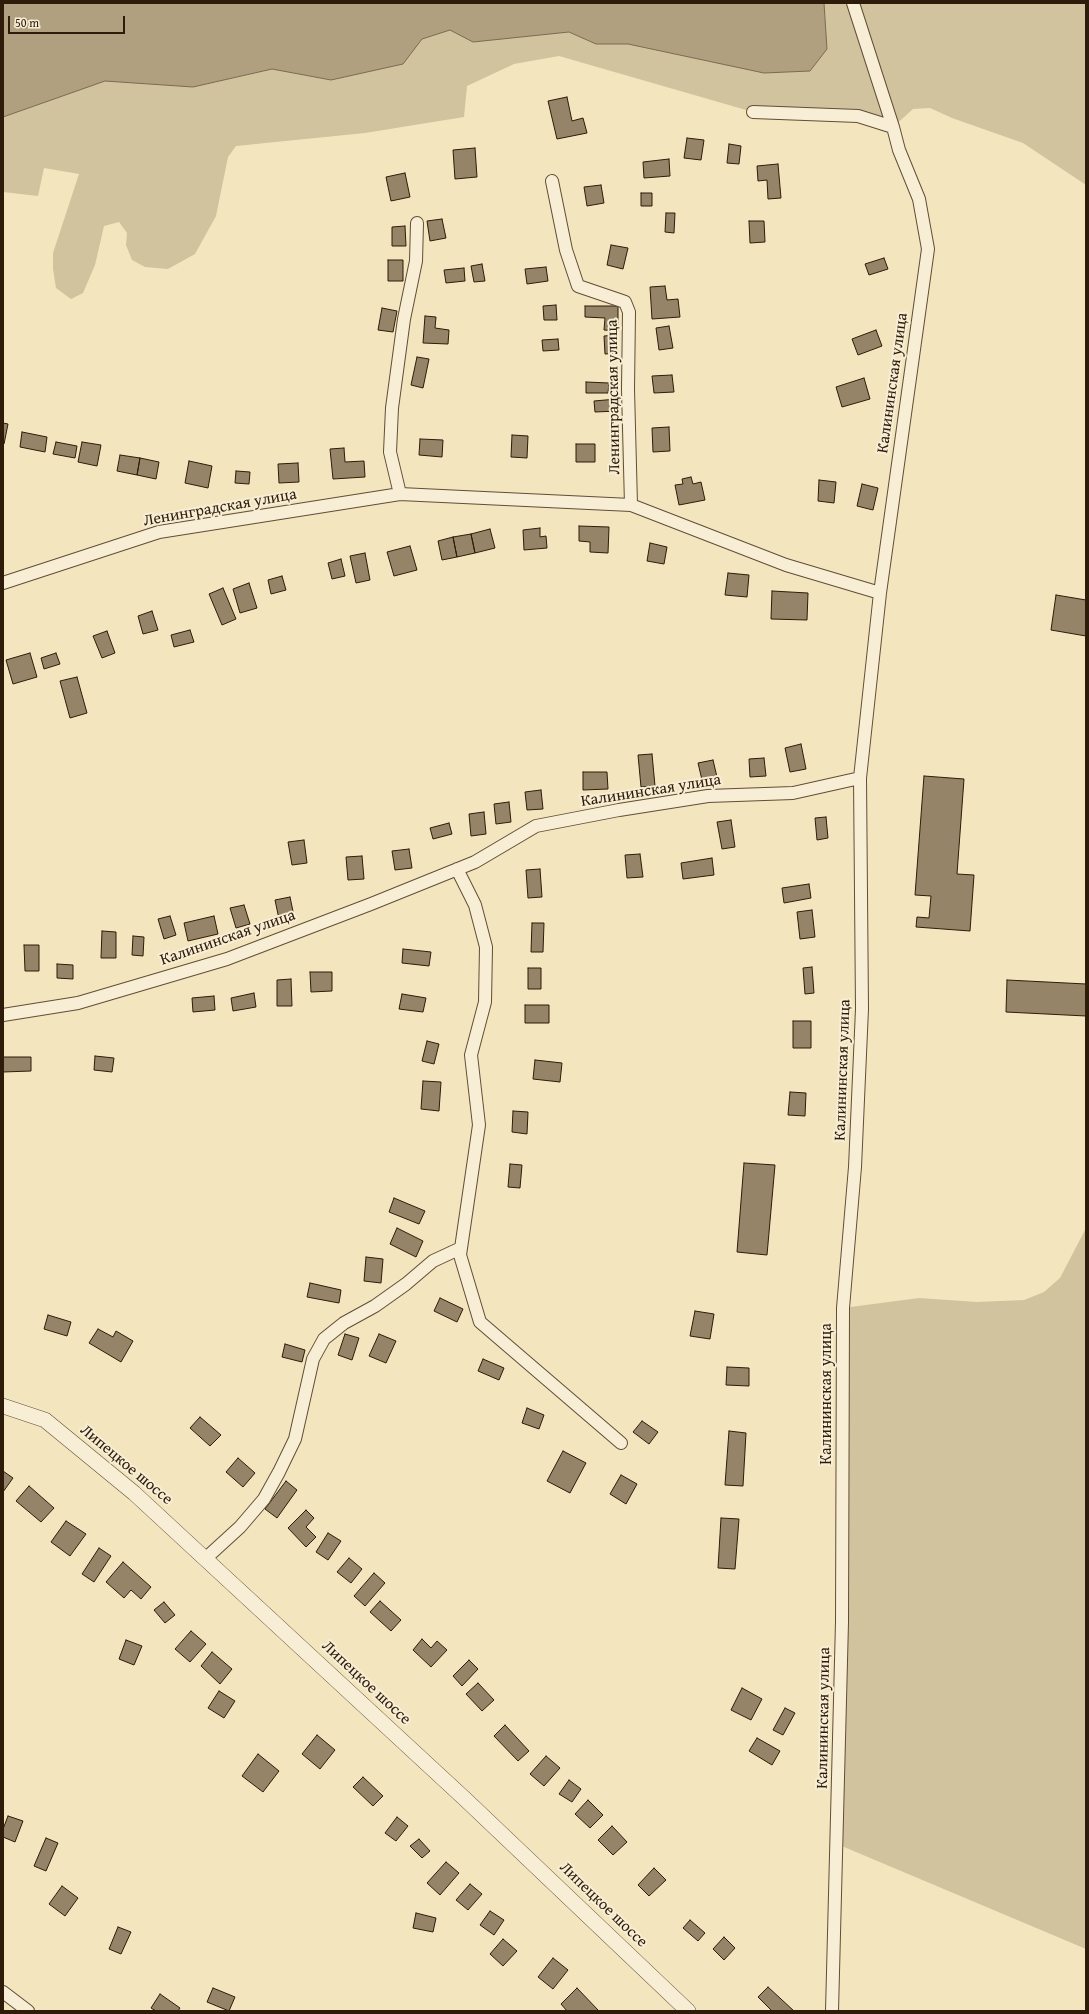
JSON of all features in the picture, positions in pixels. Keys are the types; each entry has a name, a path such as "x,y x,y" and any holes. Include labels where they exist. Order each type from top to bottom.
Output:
{"street":[{"name":"Калининская улица","path":"832,2011 842,1622 842,1308 855,1167 862,1009 860,778 880,593 928,249 918,199 899,150 853,3"},
{"path":"753,112 858,116 893,127"},
{"name":"Ленинградская улица","path":"552,181 566,250 578,286 625,302 629,312 628,389 631,505"},
{"path":"400,494 390,452 392,408 404,319 416,261 417,223"},
{"name":"Ленинградская улица","path":"3,583 159,532 400,494 631,505 786,565 880,593"},
{"name":"Калининская улица","path":"3,1015 78,1003 227,959 364,907 475,862 536,826 619,810 708,796 793,793 860,778"},
{"path":"457,869 475,905 486,947 485,1002 471,1055 479,1125 460,1255 480,1322 621,1443"},
{"path":"206,1559 240,1527 264,1499 279,1472 295,1439 313,1359 324,1339 344,1323 375,1306 433,1261 461,1248"},
{"name":"Липецкое шоссе","path":"3,1406 45,1420 134,1492 465,1799 688,2011"},
{"path":"3,1992 28,2011"}],"shaded area":[{"path":"3,3 1086,3 1086,185 1023,143 952,118 930,108 913,109 893,127 858,116 753,112 559,56 514,64 467,86 464,117 365,133 236,146 228,157 216,216 195,254 168,269 145,267 132,260 126,245 127,233 119,222 104,226 95,265 83,293 71,299 56,288 53,269 53,253 79,174 44,168 38,196 3,192"},
{"path":"3,3 824,3 827,49 810,71 764,73 628,44 596,44 569,32 473,42 450,30 422,39 403,64 331,80 272,69 193,87 105,81 3,117"},
{"path":"1086,1228 1086,1949 837,1844 843,1308 919,1298 977,1302 1024,1300 1044,1292 1060,1278"}],"building":[{"path":"567,97 572,121 583,118 587,133 557,139 548,101"},
{"path":"687,138 704,140 701,160 684,158"},
{"path":"729,144 741,146 739,164 727,163"},
{"path":"475,148 477,177 455,179 453,150"},
{"path":"669,159 670,176 644,178 643,162"},
{"path":"778,164 781,198 768,199 767,180 758,181 757,166"},
{"path":"405,173 410,197 391,201 386,177"},
{"path":"601,185 604,203 587,206 584,187"},
{"path":"641,193 652,193 652,206 641,206"},
{"path":"666,213 675,213 674,233 665,232"},
{"path":"442,219 446,238 430,241 427,221"},
{"path":"749,221 764,221 765,242 750,243"},
{"path":"405,226 406,246 392,246 392,227"},
{"path":"611,245 628,248 623,269 607,265"},
{"path":"884,258 888,269 869,275 865,264"},
{"path":"388,260 403,260 403,281 388,281"},
{"path":"482,264 485,281 474,282 471,266"},
{"path":"546,267 548,281 527,284 525,269"},
{"path":"464,268 465,281 446,283 444,270"},
{"path":"665,286 667,300 678,299 680,317 652,319 650,287"},
{"path":"556,305 557,320 544,320 543,306"},
{"path":"585,306 618,306 618,331 604,330 605,318 585,317"},
{"path":"382,308 397,311 393,332 378,330"},
{"path":"425,316 436,317 435,328 449,330 448,344 423,343"},
{"path":"669,326 673,348 659,350 656,328"},
{"path":"876,330 882,346 858,355 852,339"},
{"path":"617,335 618,353 605,354 604,336"},
{"path":"558,339 559,350 543,351 542,340"},
{"path":"417,357 429,359 423,388 411,385"},
{"path":"672,375 674,392 654,393 652,376"},
{"path":"864,378 870,399 842,407 836,387"},
{"path":"586,382 609,383 608,393 586,393"},
{"path":"617,399 618,411 595,412 594,401"},
{"path":"3,423 8,424 4,444 3,444"},
{"path":"669,427 670,451 653,452 652,428"},
{"path":"22,432 47,437 45,452 20,447"},
{"path":"512,435 528,436 527,458 511,457"},
{"path":"420,439 443,440 442,457 419,455"},
{"path":"56,442 77,446 75,458 53,454"},
{"path":"82,442 101,445 97,466 78,462"},
{"path":"576,444 595,444 595,462 576,462"},
{"path":"344,448 345,462 364,461 365,477 333,479 330,449"},
{"path":"120,455 140,458 137,475 117,471"},
{"path":"140,458 159,462 156,479 137,475"},
{"path":"189,461 212,466 208,488 185,483"},
{"path":"298,463 299,482 279,483 278,464"},
{"path":"236,471 250,472 249,484 235,483"},
{"path":"691,477 693,484 701,482 705,500 679,505 675,485 683,484 682,479"},
{"path":"819,480 836,482 834,503 818,501"},
{"path":"862,484 878,488 873,510 857,506"},
{"path":"579,526 609,527 608,553 590,552 590,542 579,541"},
{"path":"540,528 540,537 546,536 547,548 524,550 523,530"},
{"path":"490,529 495,548 475,553 471,534"},
{"path":"471,534 475,553 457,557 453,537"},
{"path":"453,537 457,557 442,560 438,541"},
{"path":"650,543 667,547 664,564 647,561"},
{"path":"410,546 417,570 394,576 387,552"},
{"path":"365,553 370,580 356,583 350,556"},
{"path":"341,559 345,576 332,579 328,563"},
{"path":"728,573 749,575 747,597 725,595"},
{"path":"282,576 286,590 271,594 268,580"},
{"path":"249,583 257,608 240,613 233,589"},
{"path":"223,588 236,619 222,625 209,594"},
{"path":"772,591 808,593 807,620 771,619"},
{"path":"1056,595 1086,600 1086,636 1051,630"},
{"path":"152,611 158,630 143,634 138,616"},
{"path":"190,630 194,642 174,647 171,635"},
{"path":"107,631 115,653 102,658 93,636"},
{"path":"30,653 37,677 13,684 6,660"},
{"path":"56,653 60,664 44,669 41,658"},
{"path":"77,677 87,713 70,718 60,681"},
{"path":"801,744 806,769 790,772 785,748"},
{"path":"652,754 655,786 641,787 638,755"},
{"path":"764,758 766,776 750,777 749,759"},
{"path":"713,760 717,777 702,780 698,763"},
{"path":"583,772 607,772 608,789 583,790"},
{"path":"924,776 964,779 957,874 974,875 970,931 916,927 917,917 929,918 931,896 915,895"},
{"path":"541,790 543,809 527,810 525,792"},
{"path":"509,802 511,822 496,824 494,804"},
{"path":"484,812 486,834 471,836 469,814"},
{"path":"826,817 828,838 817,840 815,818"},
{"path":"731,820 735,847 722,849 717,822"},
{"path":"449,823 452,834 433,839 430,828"},
{"path":"304,840 307,863 292,865 288,842"},
{"path":"409,849 412,868 395,870 392,851"},
{"path":"640,854 643,877 627,878 625,855"},
{"path":"362,856 364,879 348,880 346,857"},
{"path":"712,858 714,875 683,879 681,863"},
{"path":"540,869 542,897 528,898 526,870"},
{"path":"809,884 811,898 784,903 782,888"},
{"path":"290,897 294,916 279,919 275,900"},
{"path":"244,905 250,924 236,928 230,908"},
{"path":"812,910 815,937 800,939 797,912"},
{"path":"170,916 176,935 164,939 158,919"},
{"path":"214,916 218,934 188,941 184,923"},
{"path":"532,923 544,923 543,952 531,952"},
{"path":"102,931 116,932 116,958 101,958"},
{"path":"133,936 144,937 143,956 132,955"},
{"path":"24,945 39,945 39,971 25,971"},
{"path":"403,949 431,952 429,966 402,963"},
{"path":"57,964 73,965 73,979 57,978"},
{"path":"812,967 814,993 805,994 803,968"},
{"path":"528,968 541,968 541,989 528,989"},
{"path":"310,972 332,972 332,991 311,992"},
{"path":"291,979 292,1006 277,1006 277,980"},
{"path":"1007,980 1086,984 1086,1016 1006,1012"},
{"path":"254,993 256,1007 233,1011 231,998"},
{"path":"402,994 426,998 423,1012 399,1009"},
{"path":"214,996 215,1010 193,1012 192,998"},
{"path":"525,1005 549,1005 549,1023 525,1023"},
{"path":"793,1021 811,1021 811,1048 793,1048"},
{"path":"427,1041 439,1044 434,1064 422,1061"},
{"path":"95,1056 114,1058 112,1072 94,1070"},
{"path":"3,1057 31,1057 31,1071 3,1072"},
{"path":"535,1060 562,1063 560,1082 533,1079"},
{"path":"423,1081 441,1082 439,1111 421,1109"},
{"path":"790,1092 806,1093 805,1116 788,1115"},
{"path":"513,1111 528,1112 527,1134 512,1132"},
{"path":"744,1163 775,1165 767,1255 737,1252"},
{"path":"510,1164 522,1165 520,1188 508,1187"},
{"path":"394,1198 425,1211 419,1224 389,1212"},
{"path":"397,1228 423,1241 416,1257 390,1244"},
{"path":"366,1257 383,1259 381,1283 364,1281"},
{"path":"310,1283 341,1290 339,1303 307,1297"},
{"path":"440,1298 463,1309 457,1322 434,1311"},
{"path":"695,1311 714,1314 710,1339 690,1336"},
{"path":"48,1315 71,1322 67,1336 44,1329"},
{"path":"98,1329 113,1337 116,1331 133,1341 121,1362 89,1343"},
{"path":"345,1334 359,1338 352,1360 338,1355"},
{"path":"379,1334 396,1341 386,1363 369,1356"},
{"path":"285,1344 305,1350 302,1362 282,1357"},
{"path":"483,1359 504,1368 499,1380 478,1371"},
{"path":"727,1367 749,1368 749,1386 726,1385"},
{"path":"527,1408 544,1415 539,1429 522,1423"},
{"path":"200,1417 221,1435 210,1446 190,1428"},
{"path":"642,1421 658,1432 649,1444 633,1432"},
{"path":"729,1431 746,1433 743,1486 725,1485"},
{"path":"563,1451 586,1463 570,1493 547,1481"},
{"path":"238,1458 255,1473 243,1487 226,1472"},
{"path":"3,1471 13,1478 3,1492"},
{"path":"621,1475 637,1484 626,1504 610,1494"},
{"path":"286,1481 297,1490 277,1518 265,1509"},
{"path":"29,1486 54,1508 41,1522 16,1501"},
{"path":"306,1510 314,1518 306,1527 316,1537 306,1547 288,1528"},
{"path":"721,1518 739,1519 735,1569 718,1568"},
{"path":"66,1521 86,1534 70,1556 51,1542"},
{"path":"328,1533 341,1541 328,1560 316,1552"},
{"path":"99,1548 111,1556 94,1582 82,1574"},
{"path":"349,1558 362,1569 351,1583 337,1572"},
{"path":"123,1562 151,1587 141,1599 131,1590 124,1598 106,1582"},
{"path":"374,1573 385,1583 365,1606 354,1596"},
{"path":"380,1601 401,1620 391,1631 370,1612"},
{"path":"164,1602 175,1615 165,1623 154,1610"},
{"path":"191,1631 206,1644 190,1662 175,1649"},
{"path":"422,1639 431,1648 437,1641 447,1650 431,1667 413,1650"},
{"path":"126,1640 142,1646 134,1665 119,1659"},
{"path":"212,1652 232,1669 220,1684 201,1666"},
{"path":"469,1660 478,1669 462,1686 453,1676"},
{"path":"478,1683 494,1700 482,1711 466,1694"},
{"path":"742,1688 762,1699 751,1720 731,1710"},
{"path":"219,1691 235,1701 224,1718 208,1708"},
{"path":"785,1708 795,1713 783,1735 773,1730"},
{"path":"505,1725 529,1751 518,1761 494,1736"},
{"path":"317,1735 335,1750 320,1769 302,1754"},
{"path":"757,1738 780,1751 772,1765 749,1751"},
{"path":"258,1754 279,1771 263,1792 242,1776"},
{"path":"546,1756 560,1768 544,1786 530,1774"},
{"path":"363,1777 383,1796 373,1806 353,1787"},
{"path":"569,1780 581,1789 572,1802 559,1794"},
{"path":"588,1800 603,1815 590,1828 575,1814"},
{"path":"8,1816 23,1821 15,1842 3,1837 3,1829"},
{"path":"397,1817 408,1826 396,1841 385,1833"},
{"path":"612,1826 627,1842 613,1855 598,1840"},
{"path":"46,1838 58,1843 46,1871 34,1866"},
{"path":"419,1839 430,1851 422,1858 410,1846"},
{"path":"446,1862 459,1873 440,1895 427,1883"},
{"path":"654,1868 666,1880 649,1896 638,1885"},
{"path":"470,1884 482,1894 468,1910 456,1900"},
{"path":"62,1886 78,1898 65,1916 49,1904"},
{"path":"490,1911 504,1920 494,1935 480,1925"},
{"path":"416,1913 436,1918 433,1932 413,1928"},
{"path":"690,1920 705,1933 698,1941 683,1928"},
{"path":"118,1927 131,1932 121,1954 109,1949"},
{"path":"724,1937 735,1948 724,1960 713,1949"},
{"path":"503,1939 517,1951 503,1966 490,1954"},
{"path":"553,1958 568,1970 553,1989 538,1977"},
{"path":"768,1987 794,2011 772,2011 758,1997"},
{"path":"213,1988 235,1997 229,2011 207,2002"},
{"path":"577,1988 598,2010 567,2011 561,2004"},
{"path":"160,1994 180,2008 178,2011 156,2011 151,2008"}]}
